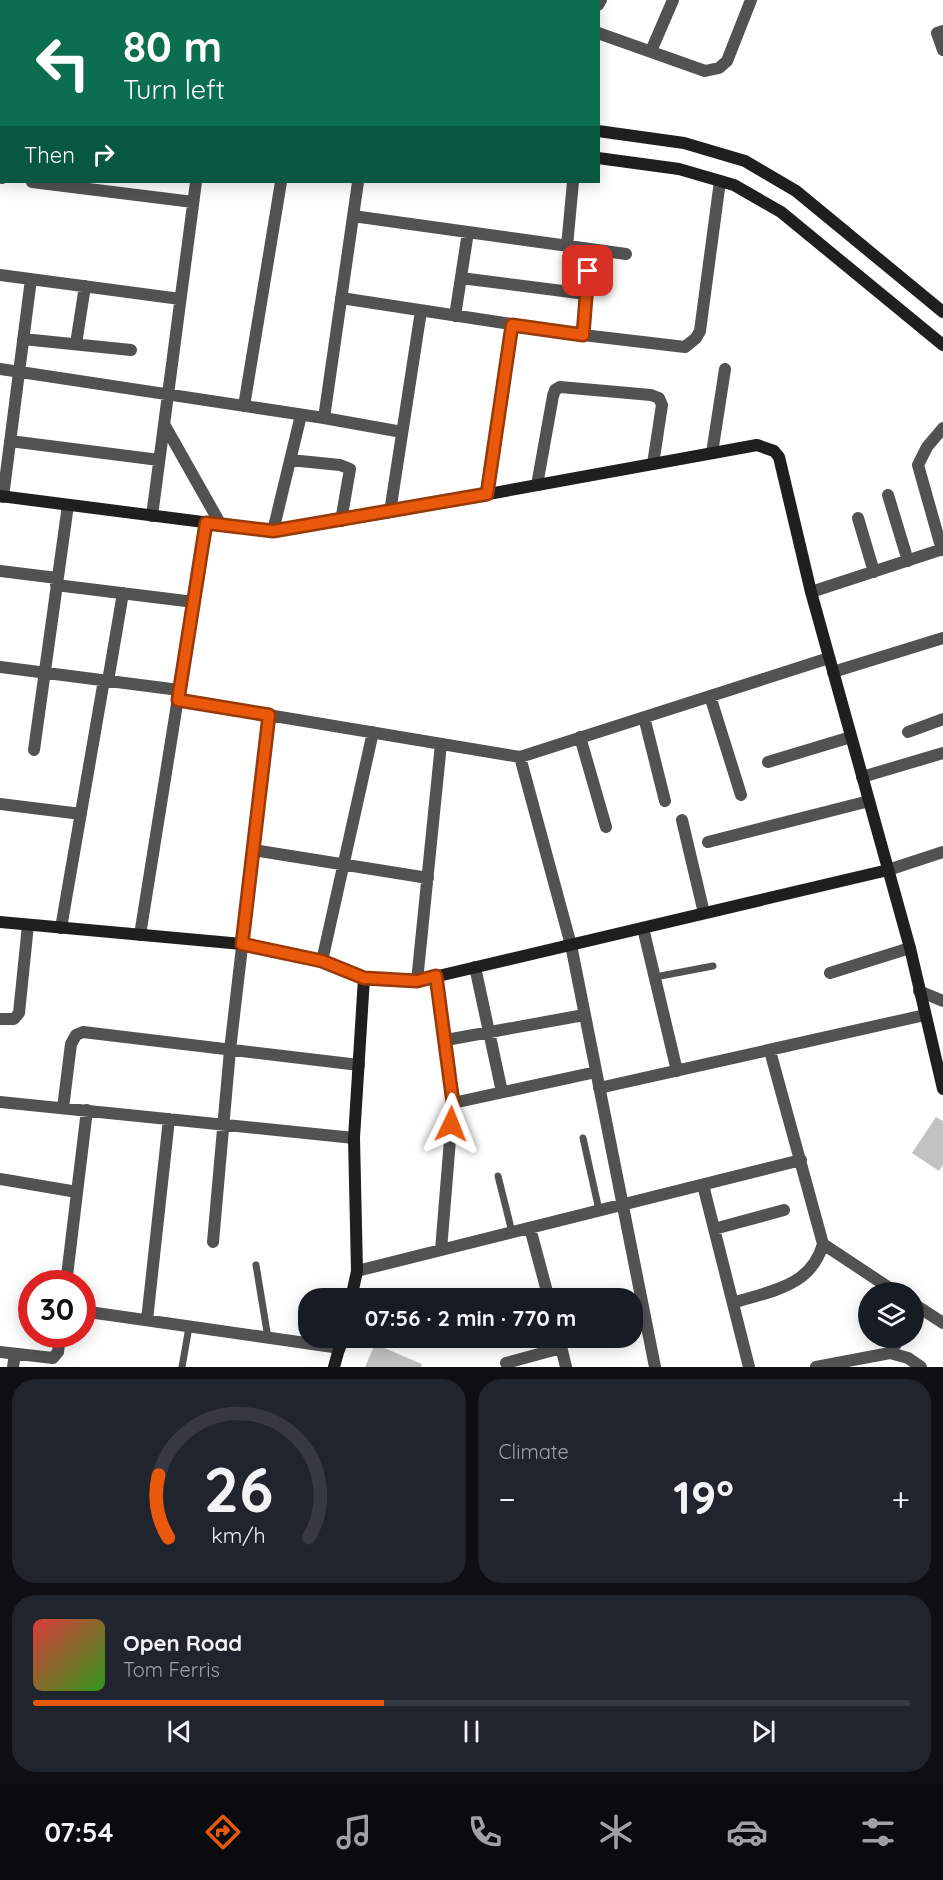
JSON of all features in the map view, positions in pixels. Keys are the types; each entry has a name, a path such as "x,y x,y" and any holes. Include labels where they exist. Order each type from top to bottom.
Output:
{"street":[{"path":"651,51 673,0"},
{"path":"600,34 705,70 718,68 727,61 750,0"},
{"path":"943,31 937,33 943,50"},
{"path":"600,131 684,143 745,161 796,191 943,312"},
{"path":"600,158 679,169 734,185 781,212 943,345"},
{"path":"341,298 512,325 685,347 696,338 700,331 720,181"},
{"path":"40,183 193,202"},
{"path":"152,516 196,183"},
{"path":"244,406 281,183"},
{"path":"324,418 358,183"},
{"path":"567,246 573,183"},
{"path":"353,216 626,254"},
{"path":"455,316 468,232"},
{"path":"583,335 590,249"},
{"path":"0,274 180,299"},
{"path":"461,278 586,294"},
{"path":"31,279 2,496 273,531 341,521 757,445 774,451 779,458 811,592 910,948 925,1015 939,1060 943,1089"},
{"path":"76,344 85,286"},
{"path":"390,512 421,310"},
{"path":"487,494 512,325"},
{"path":"23,339 130,350"},
{"path":"0,369 402,432"},
{"path":"712,453 726,369"},
{"path":"537,485 553,396 555,390 560,387 651,395 659,398 662,405 653,464"},
{"path":"273,531 301,415"},
{"path":"164,424 221,525"},
{"path":"811,592 943,550 918,465 927,447 943,428"},
{"path":"10,441 159,460"},
{"path":"290,460 340,465 350,469 341,521"},
{"path":"888,495 908,561"},
{"path":"34,750 43,672 68,505"},
{"path":"858,518 873,572"},
{"path":"140,935 206,523"},
{"path":"0,571 123,593 194,602"},
{"path":"61,928 123,593"},
{"path":"833,672 943,638"},
{"path":"0,667 106,681 269,715 520,757 829,658"},
{"path":"710,696 741,795"},
{"path":"213,1242 222,1124 269,715"},
{"path":"644,717 665,801"},
{"path":"908,732 943,719"},
{"path":"322,961 373,732"},
{"path":"580,737 606,827"},
{"path":"768,762 851,737"},
{"path":"417,981 441,744"},
{"path":"862,777 943,753"},
{"path":"520,757 571,945 655,1367"},
{"path":"708,842 869,801"},
{"path":"0,804 81,814"},
{"path":"682,820 704,913"},
{"path":"253,850 428,878"},
{"path":"0,922 242,944 322,961 364,978 417,981 888,870 943,852"},
{"path":"0,1019 14,1018 19,1013 28,925"},
{"path":"643,928 677,1071"},
{"path":"830,973 910,948"},
{"path":"475,967 502,1092"},
{"path":"436,976 453,1103 441,1250"},
{"path":"353,1288 357,1271 354,1138 364,978"},
{"path":"919,991 943,1002"},
{"path":"446,1040 584,1015"},
{"path":"599,1088 925,1015"},
{"path":"63,1108 71,1044 76,1035 83,1032 359,1065"},
{"path":"733,1303 795,1283 814,1264 823,1244 770,1051"},
{"path":"453,1103 596,1072"},
{"path":"0,1102 354,1138"},
{"path":"68,1270 87,1110"},
{"path":"147,1320 169,1119"},
{"path":"357,1271 801,1160"},
{"path":"0,1179 77,1192"},
{"path":"703,1185 749,1367"},
{"path":"714,1229 784,1210"},
{"path":"530,1228 546,1288"},
{"path":"823,1244 880,1282"},
{"path":"96,1313 268,1338 298,1340"},
{"path":"924,1314 943,1323"},
{"path":"0,1352 53,1358 58,1348"},
{"path":"334,1367 340,1348"},
{"path":"506,1363 546,1348"},
{"path":"561,1348 566,1367"},
{"path":"890,1353 893,1348"},
{"path":"816,1367 890,1353 908,1358 921,1367"},
{"path":"13,1367 15,1354"}],"lane":[{"path":"655,977 713,966"},
{"path":"583,1138 599,1210"},
{"path":"498,1176 512,1232"},
{"path":"256,1265 268,1338"},
{"path":"182,1367 189,1327"}],"building":[{"path":"936,1117 943,1121 943,1165 939,1171 912,1153"},
{"path":"373,1348 384,1348 422,1364 421,1367 365,1367"}],"route":[{"path":"451,1124 453,1103 436,976 417,981 364,978 322,961 242,944 269,715 178,700 206,523 273,531 288,530 487,494 512,325 583,335 588,271"}]}
